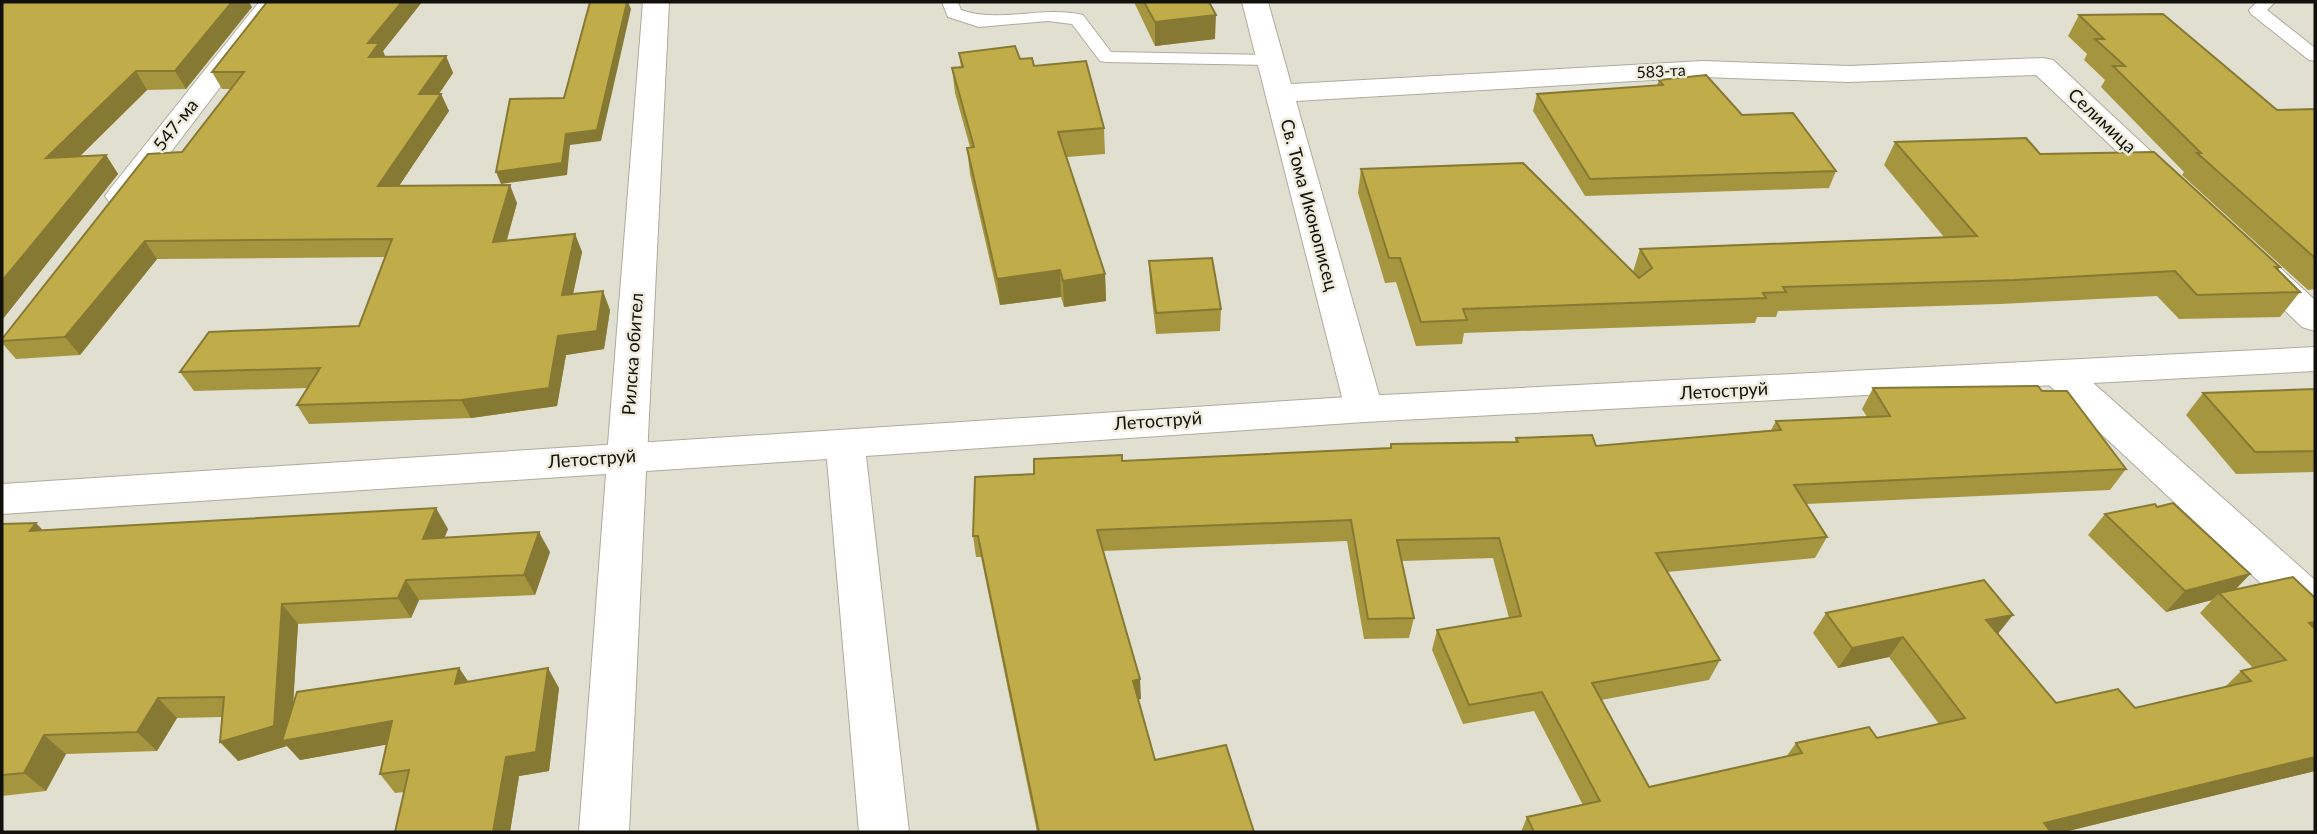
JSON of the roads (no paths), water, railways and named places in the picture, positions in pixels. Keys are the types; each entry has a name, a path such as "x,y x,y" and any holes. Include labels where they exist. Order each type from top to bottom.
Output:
{"street":[{"name":"547-ма","path":"103,218 272,2"},
{"name":"Рилска обител","path":"604,832 656,2"},
{"name":"Св. Тома Иконописец","path":"1255,2 1364,409"},
{"name":"583-та","path":"1279,93 1703,69 1849,74 2043,66"},
{"name":"Селимица","path":"2043,66 2194,207"},
{"path":"2235,244 2315,319"},
{"name":"Летоструй","path":"2,499 845,441 1364,409 2315,359"},
{"path":"2060,374 2315,606"},
{"path":"845,441 884,832"}],"lane":[{"path":"950,2 954,13 979,22 1048,16 1077,19 1106,57 1269,60"},
{"path":"2267,2 2257,10 2315,56"}]}
